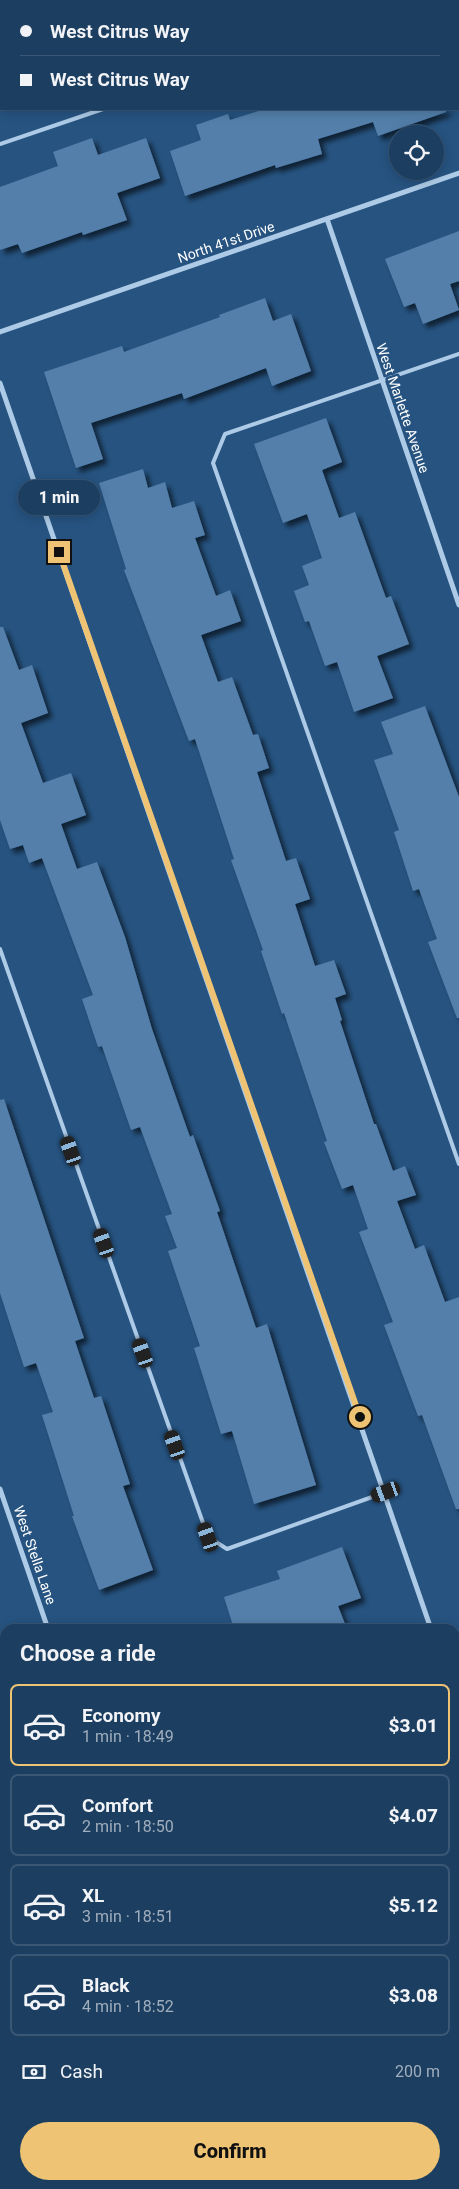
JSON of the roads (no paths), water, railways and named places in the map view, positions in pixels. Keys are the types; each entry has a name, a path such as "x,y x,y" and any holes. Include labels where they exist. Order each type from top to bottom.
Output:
{"street":[{"name":"North 41st Drive","path":"0,332 459,173"},
{"name":"West Marlette Avenue","path":"327,219 459,604"},
{"path":"0,383 430,1624"},
{"name":"West Stella Lane","path":"0,1489 46,1624"}],"lane":[{"path":"0,144 100,110"},
{"path":"459,354 225,434 213,463 459,1164"},
{"path":"0,949 208,1537 227,1550 386,1492"}]}
